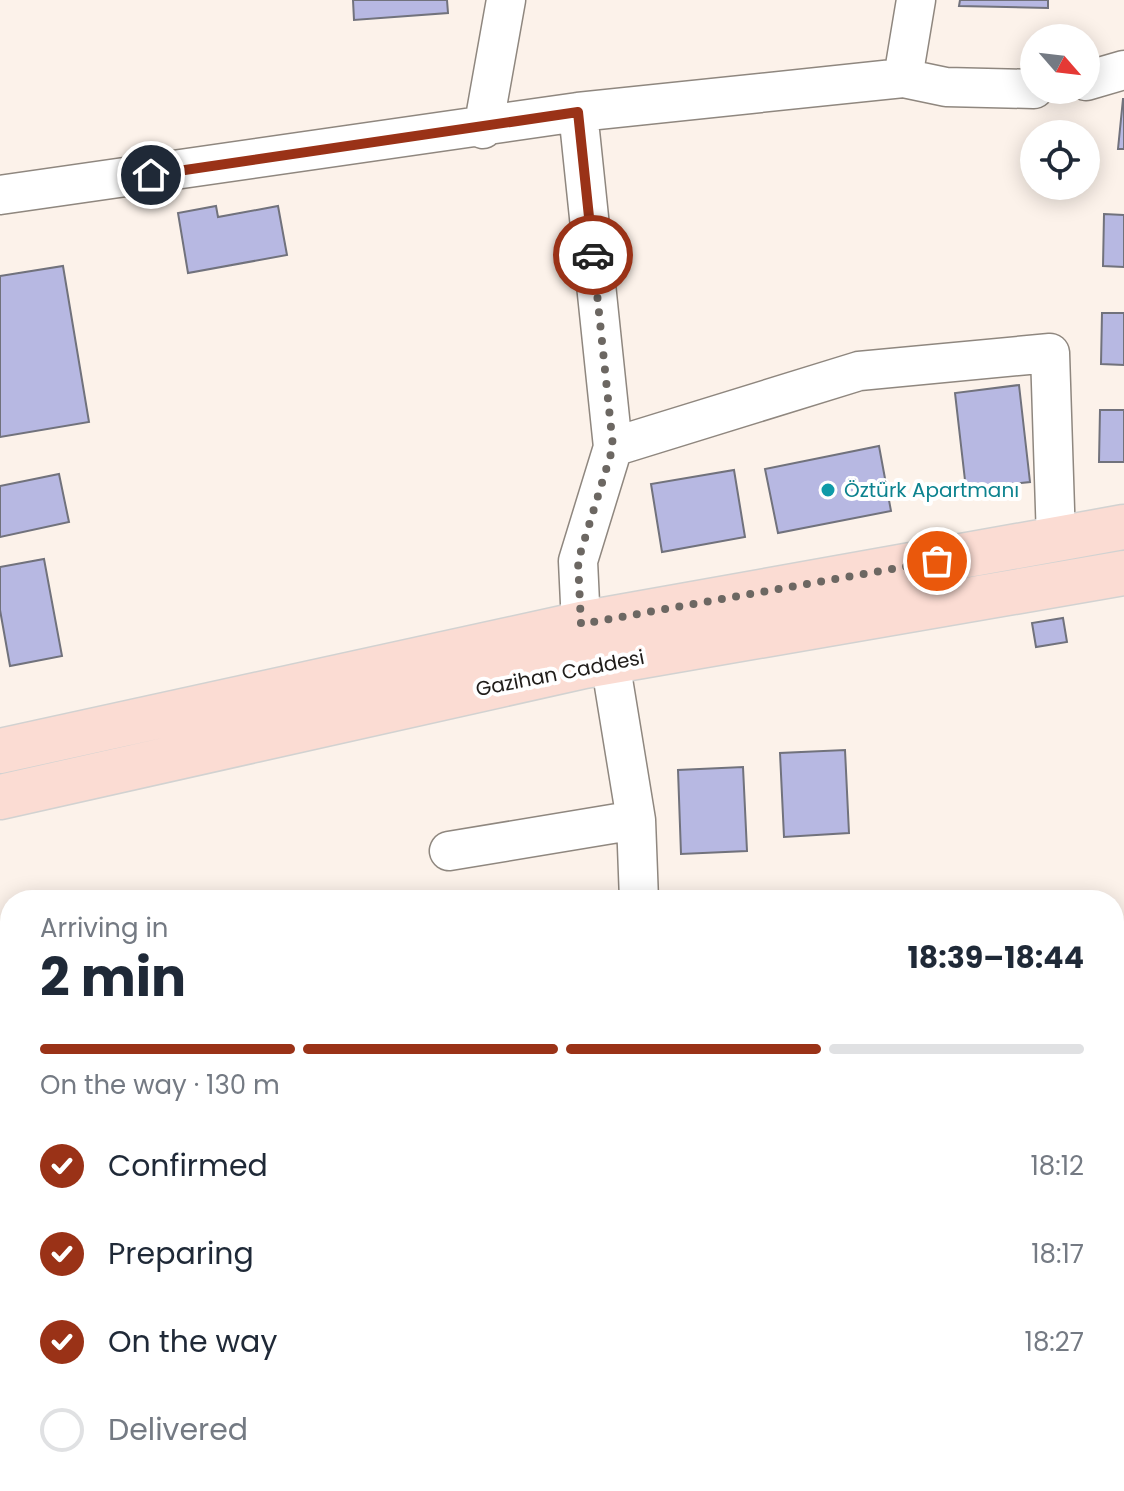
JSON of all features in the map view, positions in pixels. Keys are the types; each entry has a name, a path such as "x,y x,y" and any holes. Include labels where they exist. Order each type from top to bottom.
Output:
{"main road":[{"name":"Gazihan Caddesi","path":"0,751 581,624 1124,527"},
{"name":"Gazihan Caddesi","path":"0,797 610,661 1124,573"}],"street":[{"path":"483,129 506,0"},
{"path":"903,78 916,0"},
{"path":"1100,77 1124,70"},
{"path":"0,195 483,129 578,112 903,78 946,87 1020,89"},
{"path":"578,112 613,447 578,561 581,624"},
{"path":"613,447 859,371 1050,353 1056,540"},
{"path":"610,661 636,820 639,890"},
{"path":"449,851 636,820"}],"building":[{"path":"353,0 447,0 448,13 354,20"},
{"path":"960,0 1048,0 1048,8 959,6"},
{"path":"1123,99 1124,149 1118,149"},
{"path":"216,206 218,217 278,206 287,255 188,273 178,213"},
{"path":"1104,214 1124,215 1124,267 1103,266"},
{"path":"63,266 89,422 0,437 0,276"},
{"path":"1102,313 1124,313 1124,365 1101,364"},
{"path":"1019,385 1030,482 966,489 955,393"},
{"path":"1100,410 1124,410 1124,462 1099,462"},
{"name":"Öztürk Apartmanı","path":"879,446 891,511 778,533 765,469"},
{"path":"734,470 745,537 662,552 651,484"},
{"path":"59,474 69,522 0,537 0,486"},
{"path":"44,559 62,656 10,666 0,610 0,567"},
{"path":"1063,618 1067,642 1036,647 1032,623"},
{"path":"845,750 849,833 784,837 780,753"},
{"path":"743,767 747,851 681,854 678,770"}],"way so far":[{"path":"593,255 613,447 578,561 581,624 937,561"}],"place":[{"name":"Öztürk Apartmanı","path":"828,490"}],"route":[{"path":"151,175 483,129 578,112 593,255"}]}
